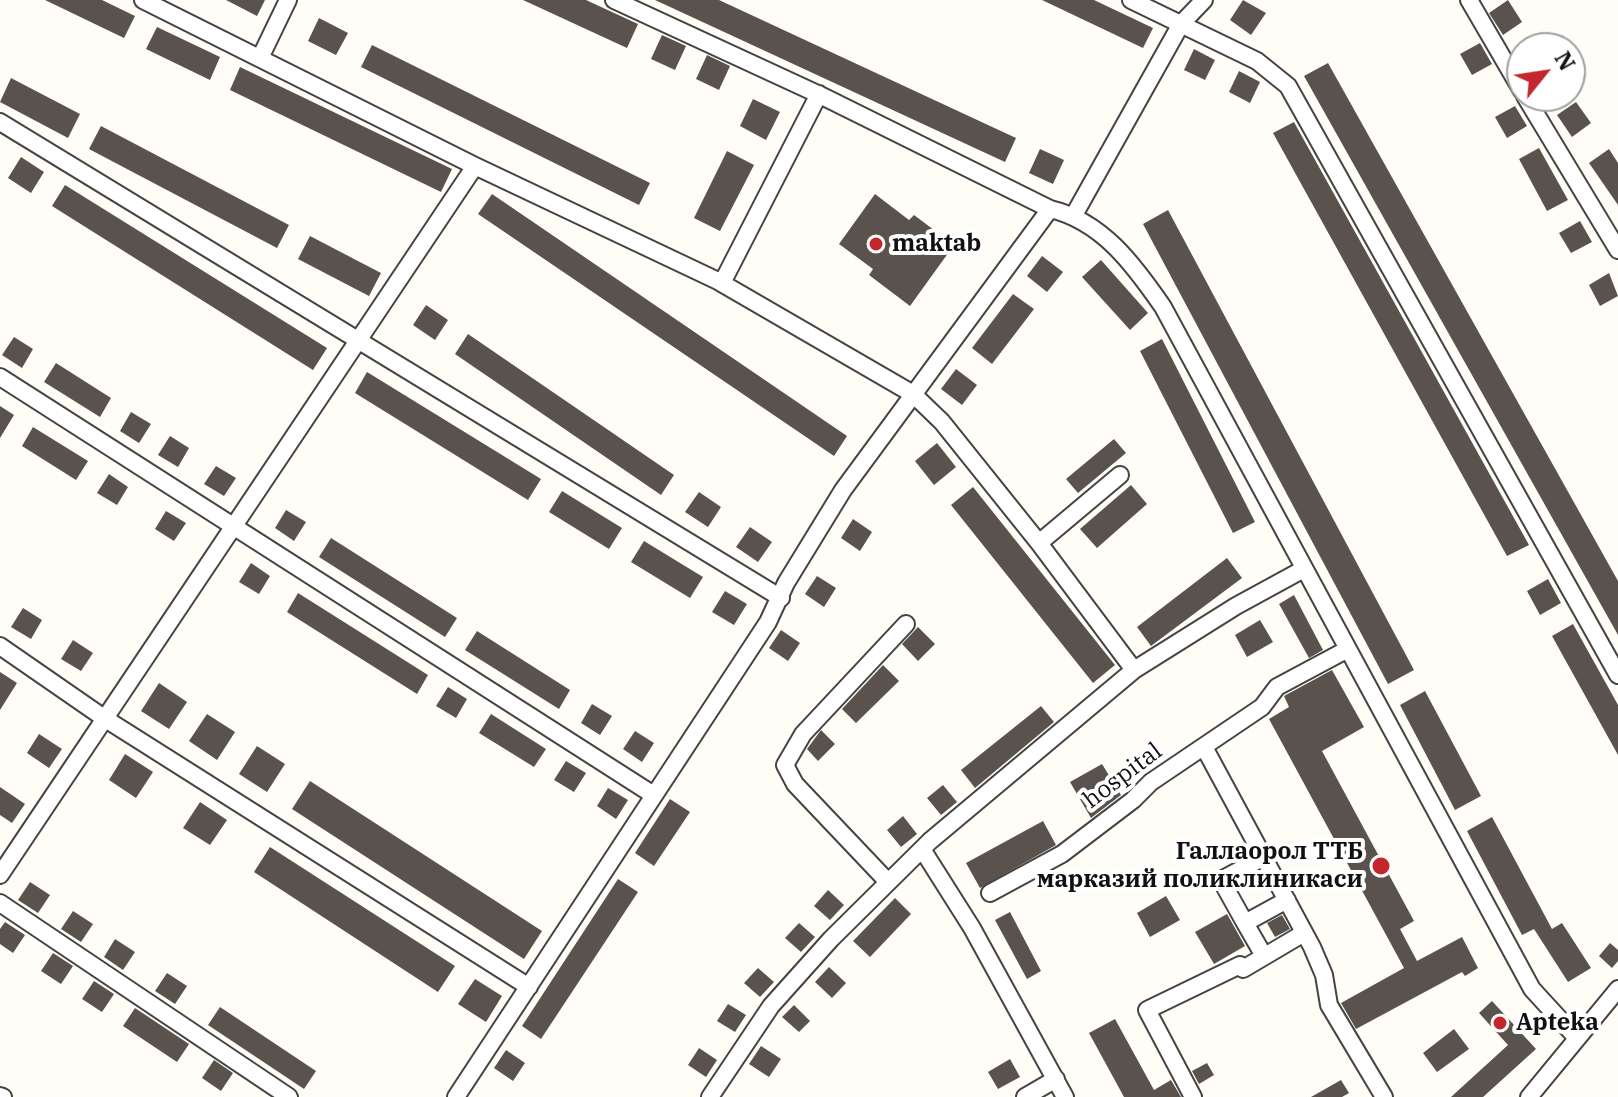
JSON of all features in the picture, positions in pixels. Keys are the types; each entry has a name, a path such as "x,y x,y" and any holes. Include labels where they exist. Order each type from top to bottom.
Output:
{"street":[{"path":"143,0 261,56 475,166 722,283 913,394 942,422 1039,543 1134,670"},
{"path":"261,56 288,0"},
{"path":"614,0 819,94 1050,209 1074,215 1129,258 1163,307 1302,570 1532,989 1576,1037"},
{"path":"1131,0 1257,61 1288,86 1618,675"},
{"path":"1074,215 1181,24 1204,0"},
{"path":"1469,0 1506,63"},
{"path":"722,283 819,94"},
{"path":"1535,112 1618,250"},
{"path":"0,122 781,598"},
{"path":"0,875 475,166"},
{"path":"456,1097 781,598 843,490 1050,209"},
{"path":"0,377 652,794"},
{"path":"1039,543 1120,475"},
{"path":"710,1097 759,1021 831,939 922,849 1134,670 1236,606 1302,570"},
{"path":"888,882 795,784 785,765 803,734 906,624"},
{"path":"0,646 104,718 529,987"},
{"name":"hospital","path":"990,893 1062,854 1126,806 1151,782 1262,707 1277,687 1348,649"},
{"path":"1204,747 1304,933 1324,975 1329,1005 1384,1097"},
{"path":"922,849 972,928 1065,1097"},
{"path":"1264,857 1221,880 1264,956"},
{"path":"1245,923 1287,900"},
{"path":"0,903 289,1097"},
{"path":"1193,1097 1147,1010 1264,956 1304,933"},
{"path":"1529,1097 1618,989"},
{"path":"1025,1097 1056,1079"}],"building":[{"path":"45,0 102,0 135,16 124,38"},
{"path":"226,0 265,0 257,16"},
{"path":"523,0 586,0 638,24 627,48"},
{"path":"655,0 719,0 1016,138 1005,162"},
{"path":"1042,0 1094,0 1153,28 1143,48"},
{"path":"1243,0 1266,13 1251,35 1230,20"},
{"path":"1508,0 1522,22 1503,35 1489,13"},
{"path":"319,18 348,33 336,55 308,41"},
{"path":"157,27 220,57 210,80 146,49"},
{"path":"662,35 686,46 675,70 651,59"},
{"path":"1480,43 1492,64 1472,75 1460,54"},
{"path":"372,45 650,183 639,205 361,67"},
{"path":"1194,49 1215,60 1205,80 1184,70"},
{"path":"707,55 730,66 719,90 696,79"},
{"path":"1328,63 1618,581 1618,635 1304,76"},
{"path":"240,67 452,169 441,192 230,90"},
{"path":"1239,71 1260,82 1250,103 1229,92"},
{"path":"11,78 80,114 68,138 0,102"},
{"path":"753,99 780,112 766,140 740,126"},
{"path":"1506,111 1519,112 1527,126 1507,138 1495,117"},
{"path":"1561,112 1583,112 1591,123 1572,137 1557,115"},
{"path":"1294,122 1529,545 1507,556 1273,133"},
{"path":"101,126 289,225 277,248 89,149"},
{"path":"1539,148 1568,200 1547,211 1519,159"},
{"path":"1040,149 1064,160 1053,184 1029,173"},
{"path":"1609,149 1618,163 1618,205 1589,163"},
{"path":"727,151 754,165 720,231 694,218"},
{"path":"21,157 44,172 31,193 8,178"},
{"path":"65,185 327,348 313,370 52,206"},
{"path":"492,194 847,436 834,456 478,214"},
{"path":"875,194 909,220 914,215 954,245 910,306 869,275 873,269 839,244"},
{"path":"1168,210 1414,670 1388,684 1143,224"},
{"path":"1580,221 1592,242 1571,253 1559,233"},
{"path":"310,236 381,273 369,296 298,259"},
{"path":"1042,256 1063,272 1047,292 1027,276"},
{"path":"1101,260 1148,313 1130,330 1082,277"},
{"path":"1609,273 1618,296 1600,306 1589,285"},
{"path":"1013,294 1034,309 992,364 972,348"},
{"path":"426,305 448,320 435,340 413,325"},
{"path":"468,334 674,475 661,495 455,354"},
{"path":"14,337 33,349 22,368 2,355"},
{"path":"1162,339 1255,522 1233,533 1140,351"},
{"path":"56,363 111,398 100,417 44,382"},
{"path":"956,369 977,385 962,405 941,389"},
{"path":"367,372 541,479 528,500 355,393"},
{"path":"0,406 14,415 0,438"},
{"path":"131,412 151,424 139,443 120,431"},
{"path":"33,427 88,461 76,480 22,446"},
{"path":"170,436 189,448 178,467 158,455"},
{"path":"1114,439 1126,453 1078,493 1066,479"},
{"path":"937,443 956,467 934,485 915,461"},
{"path":"216,466 236,478 224,496 204,484"},
{"path":"109,474 128,487 117,505 97,493"},
{"path":"1131,485 1147,504 1097,548 1080,529"},
{"path":"973,487 1115,665 1093,683 951,505"},
{"path":"562,491 622,528 609,549 549,512"},
{"path":"699,492 721,507 708,527 685,512"},
{"path":"286,510 306,522 294,541 275,528"},
{"path":"166,511 186,523 174,541 155,529"},
{"path":"853,519 872,532 860,551 841,538"},
{"path":"750,527 772,542 758,562 736,547"},
{"path":"331,538 457,618 445,637 319,557"},
{"path":"644,541 703,577 690,598 631,562"},
{"path":"1227,558 1242,578 1151,646 1137,627"},
{"path":"251,563 270,576 259,594 239,582"},
{"path":"817,576 836,588 824,607 805,594"},
{"path":"1548,579 1561,603 1540,615 1527,591"},
{"path":"725,591 747,604 734,625 712,612"},
{"path":"298,593 428,675 417,694 287,612"},
{"path":"1294,595 1323,650 1309,658 1279,604"},
{"path":"23,608 42,620 31,639 11,627"},
{"path":"1260,620 1273,642 1247,657 1235,635"},
{"path":"1573,624 1618,705 1618,755 1552,636"},
{"path":"918,627 935,644 918,661 902,644"},
{"path":"781,630 800,643 788,661 769,648"},
{"path":"477,631 570,690 559,709 465,650"},
{"path":"73,640 93,653 81,671 61,659"},
{"path":"883,665 899,681 856,723 842,709"},
{"path":"1332,670 1364,727 1322,751 1414,921 1400,929 1417,961 1462,937 1478,968 1465,976 1462,972 1356,1029 1341,1003 1404,968 1269,719 1289,707 1284,696"},
{"path":"0,672 17,683 0,710"},
{"path":"159,683 187,702 169,729 141,711"},
{"path":"448,687 467,699 456,718 436,706"},
{"path":"1425,691 1481,796 1455,810 1400,705"},
{"path":"592,704 612,716 600,735 581,723"},
{"path":"1041,706 1054,722 975,788 961,770"},
{"path":"207,714 235,732 217,760 189,741"},
{"path":"491,714 546,749 534,767 479,733"},
{"path":"821,730 835,744 818,761 807,749"},
{"path":"635,731 654,743 642,762 623,749"},
{"path":"39,734 62,749 49,768 27,753"},
{"path":"257,746 285,764 267,792 239,774"},
{"path":"125,754 153,772 136,798 109,780"},
{"path":"566,761 586,773 574,792 554,780"},
{"path":"1102,764 1121,795 1091,818 1070,782"},
{"path":"310,781 542,931 524,959 292,809"},
{"path":"943,785 957,802 941,815 927,798"},
{"path":"0,787 25,804 12,823 0,815"},
{"path":"608,788 628,800 616,819 597,806"},
{"path":"670,799 690,812 654,866 635,853"},
{"path":"200,802 227,820 210,845 183,828"},
{"path":"903,816 917,834 901,847 887,830"},
{"path":"1492,817 1552,929 1562,923 1591,968 1568,982 1534,929 1522,935 1467,831"},
{"path":"1043,821 1056,845 980,888 966,863"},
{"path":"270,847 455,966 438,992 254,872"},
{"path":"618,879 638,892 541,1039 522,1026"},
{"path":"30,882 50,895 38,913 18,900"},
{"path":"828,890 844,905 830,920 814,906"},
{"path":"1166,896 1180,920 1150,937 1137,913"},
{"path":"895,898 911,914 870,957 853,941"},
{"path":"73,911 93,924 81,942 61,929"},
{"path":"1010,912 1041,971 1027,979 995,920"},
{"path":"1227,914 1245,946 1214,964 1195,932"},
{"path":"1282,915 1290,929 1275,937 1267,923"},
{"path":"5,922 25,935 13,953 0,944 0,929"},
{"path":"799,923 815,937 801,952 785,938"},
{"path":"115,939 135,952 123,970 104,957"},
{"path":"1610,943 1618,950 1618,961 1612,968 1599,956"},
{"path":"53,953 73,966 61,984 41,971"},
{"path":"829,967 846,983 832,998 815,982"},
{"path":"758,968 774,982 760,997 744,983"},
{"path":"167,973 187,986 175,1004 155,991"},
{"path":"475,979 502,996 486,1022 458,1004"},
{"path":"94,981 114,994 102,1012 82,999"},
{"path":"1492,1001 1536,1049 1483,1097 1451,1097 1508,1045 1479,1013"},
{"path":"728,1004 746,1015 735,1032 717,1021"},
{"path":"794,1005 810,1021 799,1032 782,1017"},
{"path":"220,1007 316,1071 304,1089 208,1025"},
{"path":"135,1008 189,1044 177,1062 123,1026"},
{"path":"1115,1019 1154,1090 1171,1080 1181,1097 1124,1097 1089,1033"},
{"path":"1454,1029 1469,1049 1437,1072 1423,1053"},
{"path":"761,1046 781,1059 769,1077 749,1064"},
{"path":"699,1048 717,1060 706,1077 688,1065"},
{"path":"506,1050 525,1063 513,1081 494,1068"},
{"path":"1010,1059 1020,1077 998,1089 988,1072"},
{"path":"214,1060 233,1073 221,1091 202,1078"},
{"path":"1207,1063 1214,1075 1199,1084 1192,1071"},
{"path":"1341,1080 1349,1093 1342,1097 1311,1097"}],"place":[{"name":"maktab","path":"876,244"},
{"name":"Галлаорол ТТБ марказий поликлиникаси","path":"1381,866"},
{"name":"Apteka","path":"1500,1023"}]}
